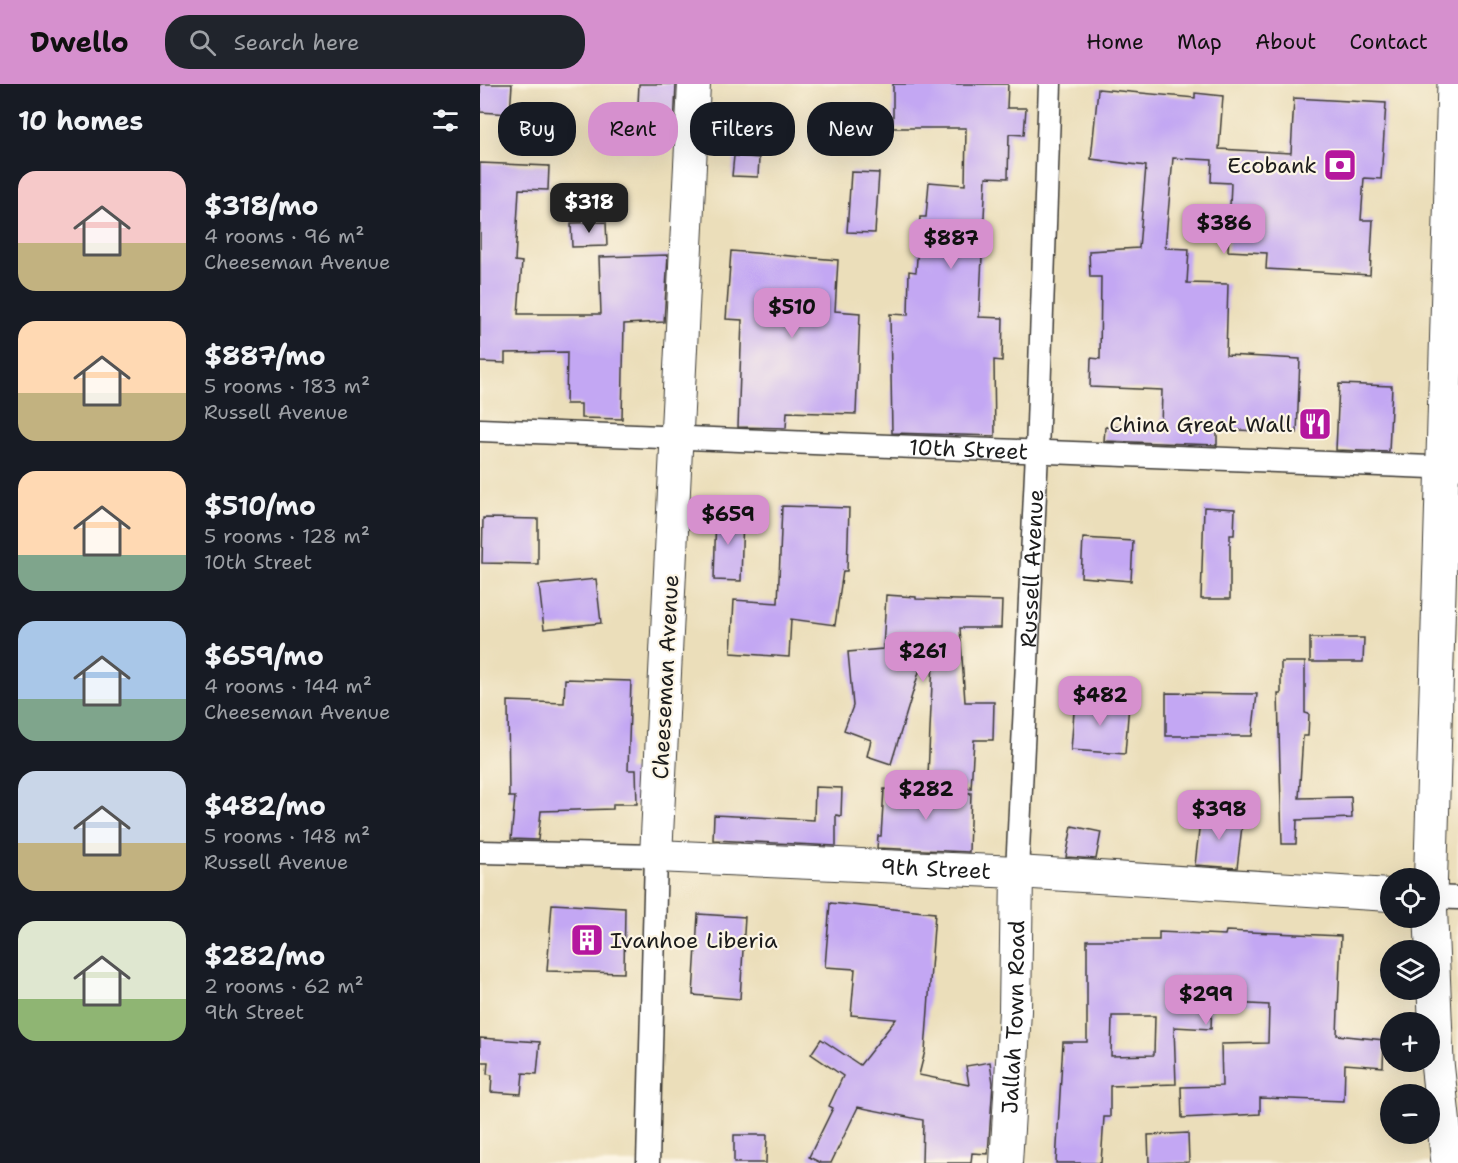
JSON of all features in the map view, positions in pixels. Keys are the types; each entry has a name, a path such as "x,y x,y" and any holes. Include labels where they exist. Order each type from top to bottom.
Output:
{"highway":[{"path":"1431,868 1451,468 1454,84"},
{"path":"1431,928 1437,1062 1448,1163"}],"street":[{"name":"Cheeseman Avenue","path":"648,1163 656,856 694,84"},
{"name":"Russell Avenue","path":"1017,872 1037,452 1050,84"},
{"name":"10th Street","path":"480,430 1451,468"},
{"name":"9th Street","path":"480,852 656,856 1017,872 1380,894"},
{"name":"Jallah Town Road","path":"1006,1163 1015,1011 1017,872"},
{"path":"1440,897 1458,898"}],"building":[{"path":"480,84 512,84 511,102 498,102 498,113 480,112"},
{"path":"639,84 676,84 675,102 638,102"},
{"path":"893,84 1008,84 1007,108 1026,108 1024,135 1009,134 1008,178 986,177 979,317 1003,318 1002,361 994,360 995,436 892,433 890,314 908,315 909,271 916,272 920,217 926,217 929,182 965,185 966,128 894,128"},
{"path":"1098,89 1195,98 1195,93 1223,96 1219,149 1291,153 1294,98 1386,103 1381,179 1364,178 1361,220 1373,220 1370,275 1266,269 1267,253 1228,251 1231,183 1211,182 1212,160 1173,158 1165,248 1189,249 1187,283 1228,284 1226,355 1300,359 1297,433 1217,429 1217,445 1104,441 1105,427 1161,428 1162,390 1090,387 1091,358 1100,359 1101,277 1090,277 1089,251 1139,248 1146,166 1091,159"},
{"path":"734,156 759,158 758,177 732,176"},
{"path":"480,163 549,166 548,190 519,189 515,261 522,262 518,314 601,314 599,257 668,255 664,322 624,324 622,419 581,418 581,404 566,404 567,352 505,353 505,363 480,362"},
{"path":"851,172 879,173 875,233 847,232"},
{"path":"606,222 607,246 572,247 571,223"},
{"path":"731,251 838,260 835,311 860,313 856,414 787,412 786,428 738,427 742,320 726,319"},
{"path":"1339,384 1392,386 1389,452 1336,450"},
{"path":"782,506 849,508 847,571 843,571 835,625 791,619 789,657 731,653 734,600 778,603"},
{"path":"1204,507 1235,509 1234,535 1230,535 1230,599 1201,599"},
{"path":"716,512 743,513 741,581 714,580"},
{"path":"483,518 538,519 538,564 482,563"},
{"path":"1083,538 1133,541 1131,581 1081,577"},
{"path":"596,579 601,623 544,629 539,585"},
{"path":"886,595 916,597 916,599 1002,601 1001,628 960,628 965,702 994,702 993,740 974,740 971,789 928,776 934,637 930,636 891,764 867,756 871,740 844,730 853,706 848,652 883,649"},
{"path":"1310,638 1364,638 1363,662 1310,662"},
{"path":"1281,662 1305,662 1305,713 1309,714 1308,736 1303,736 1299,798 1351,797 1352,818 1297,820 1296,844 1282,844 1278,694 1281,694"},
{"path":"565,679 631,681 628,770 636,770 637,804 613,804 613,809 541,811 538,840 511,839 515,797 509,797 508,701 564,703"},
{"path":"1166,693 1257,694 1252,736 1166,736"},
{"path":"1075,699 1129,704 1125,754 1071,750"},
{"path":"815,787 842,788 841,816 836,815 836,846 713,840 714,815 814,820"},
{"path":"884,789 971,793 969,852 877,848 878,836 881,836"},
{"path":"1201,813 1243,818 1237,868 1195,865"},
{"path":"1072,826 1101,832 1096,859 1066,857"},
{"path":"830,903 935,913 925,1051 919,1075 969,1085 966,1066 990,1062 993,1083 988,1154 972,1153 971,1163 922,1163 923,1120 858,1107 831,1163 821,1163 809,1157 833,1108 829,1106 843,1076 811,1054 821,1039 860,1065 896,1019 851,1015 855,969 825,967"},
{"name":"Ivanhoe Liberia","path":"552,904 625,908 624,973 547,971"},
{"path":"698,914 745,917 740,999 693,995"},
{"path":"1226,931 1341,936 1337,1035 1380,1040 1380,1067 1345,1064 1344,1101 1260,1098 1260,1114 1182,1118 1181,1087 1222,1086 1221,1044 1268,1043 1269,1005 1212,1002 1211,1029 1174,1027 1176,1084 1110,1086 1110,1117 1104,1117 1101,1163 1056,1163 1063,1042 1087,1042 1087,940 1159,940 1159,932 1225,935","holes":["1112,1016 1155,1016 1154,1055 1111,1056"]},
{"path":"480,1038 540,1042 537,1074 523,1073 521,1094 491,1092 492,1075 487,1074 488,1062 480,1062"},
{"path":"1188,1133 1189,1162 1149,1163 1148,1135"},
{"path":"734,1135 767,1135 766,1163 734,1163"}],"place":[{"name":"Ecobank","path":"1340,165"},
{"name":"China Great Wall","path":"1315,424"},
{"name":"Ivanhoe Liberia","path":"587,940"}]}
